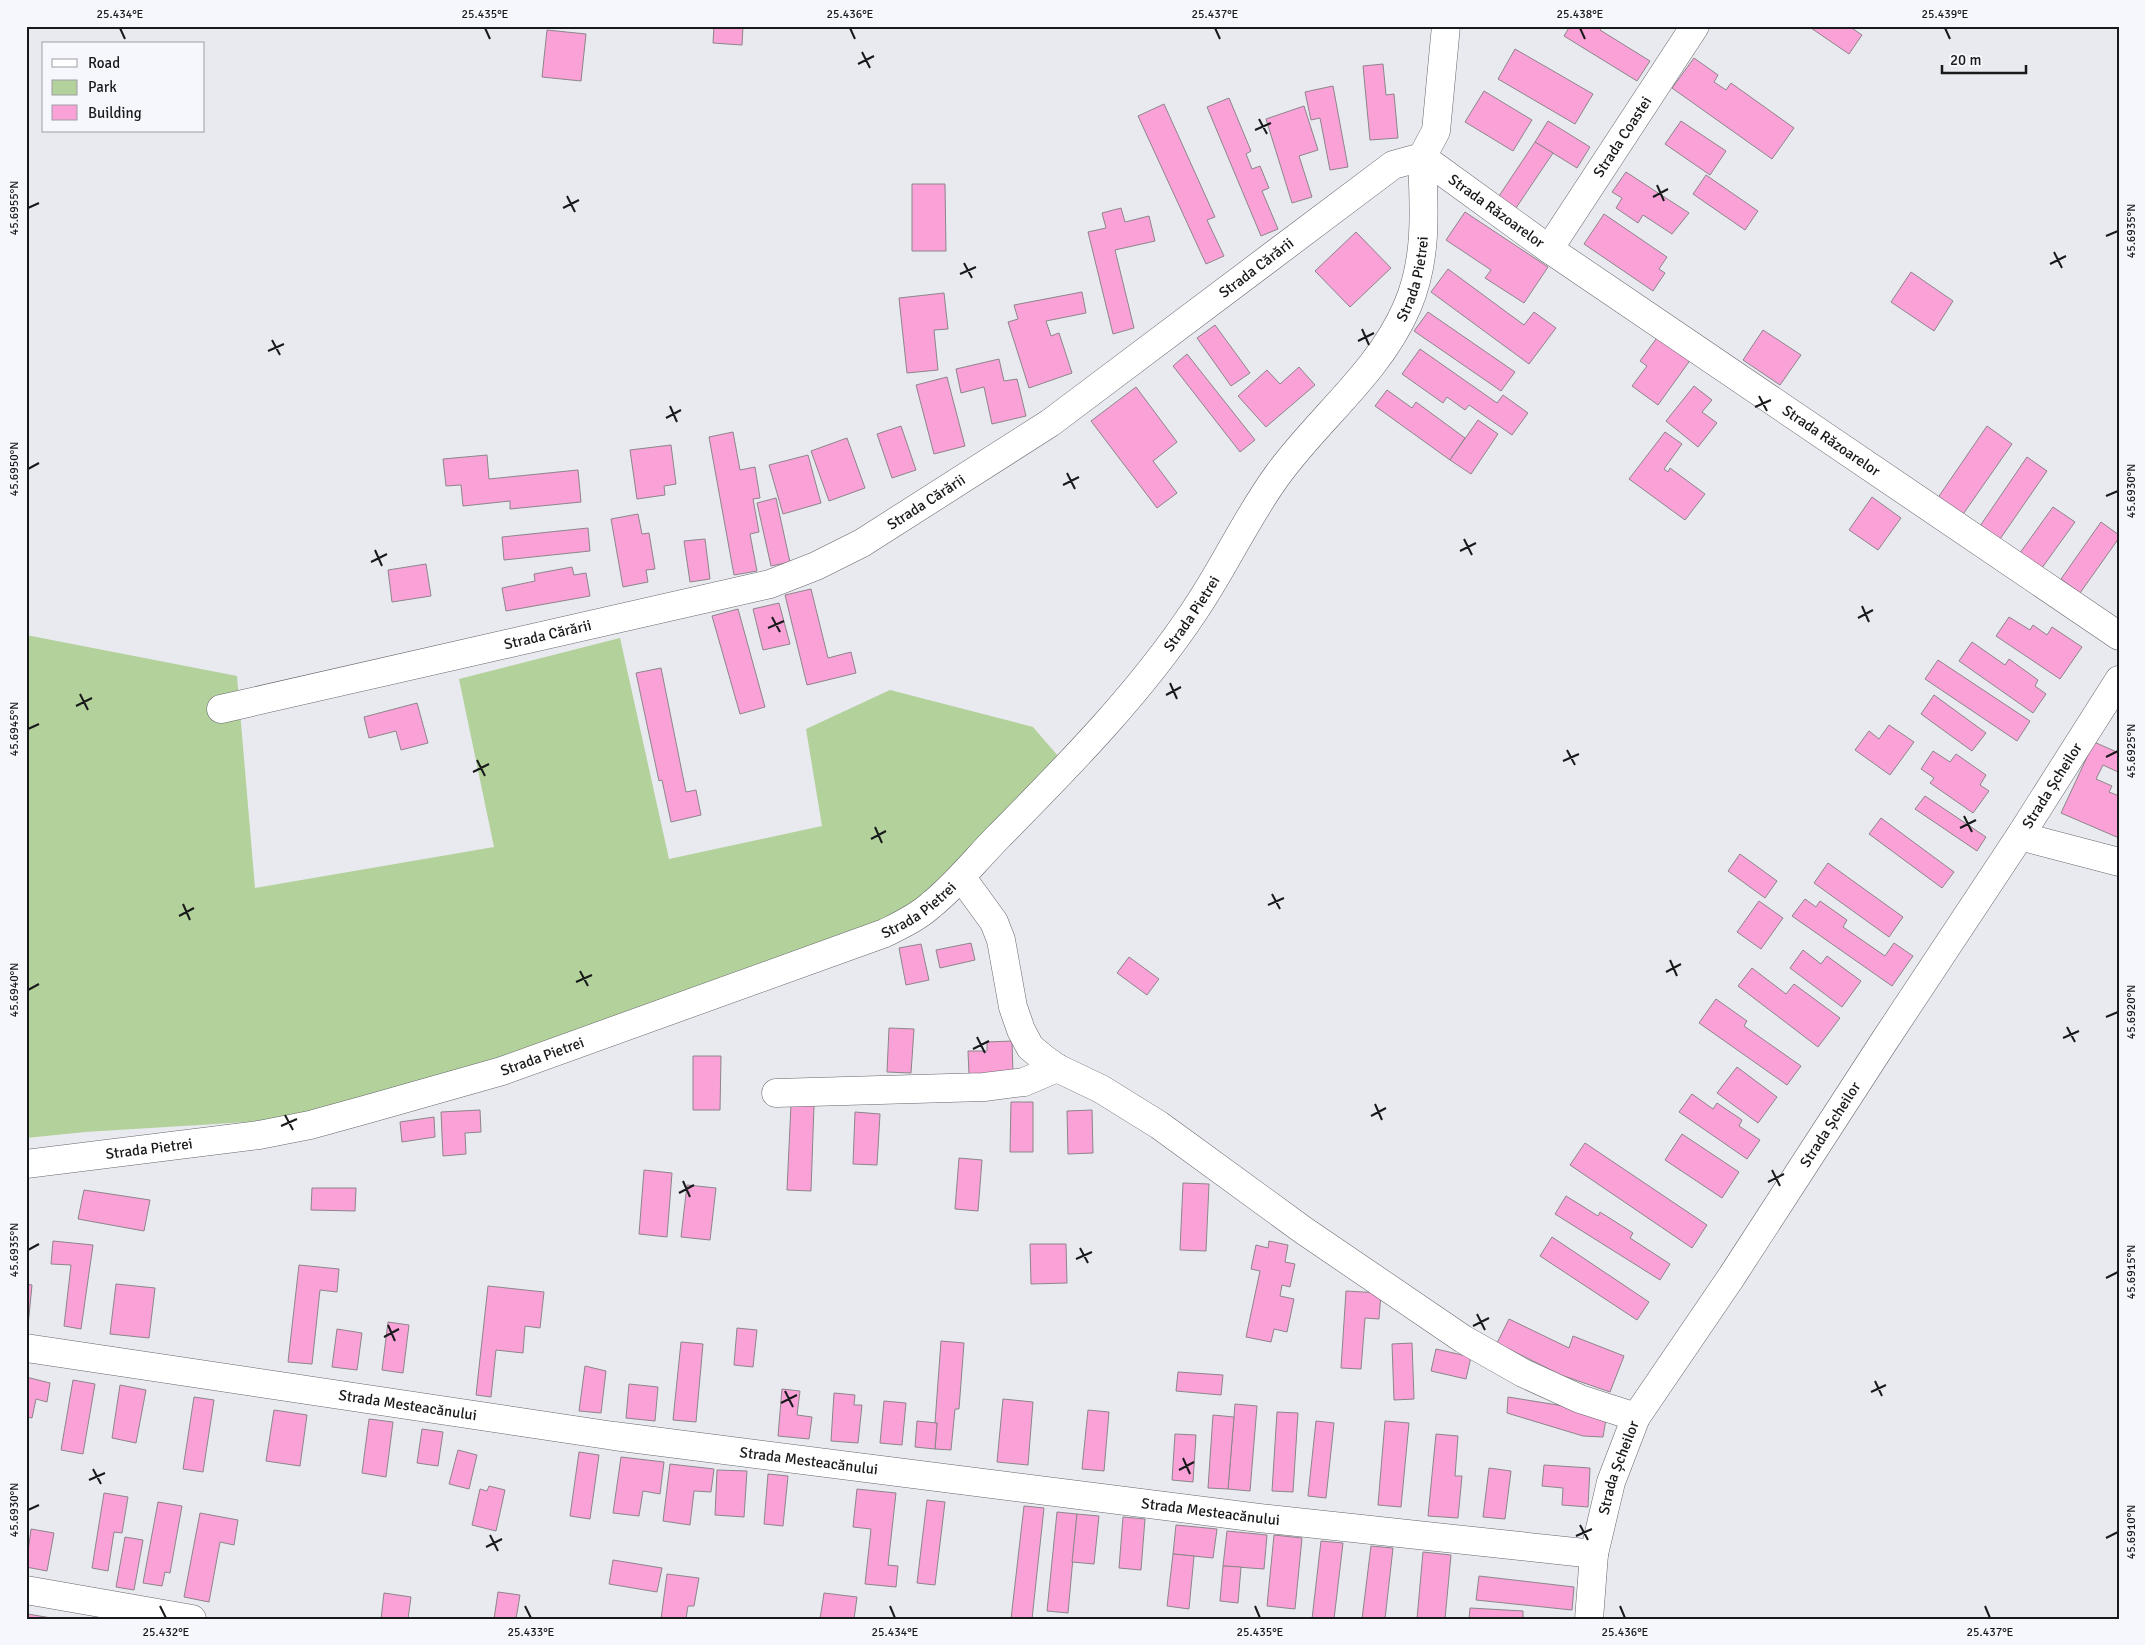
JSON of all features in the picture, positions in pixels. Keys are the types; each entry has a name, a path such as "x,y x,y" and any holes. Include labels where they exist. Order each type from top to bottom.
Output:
{"street":[{"path":"1422,157 1436,131 1446,26"},
{"name":"Strada Coastei","path":"1549,249 1695,26"},
{"name":"Strada Răzoarelor","path":"1422,157 1549,249 2119,636"},
{"name":"Strada Cărării","path":"221,709 770,584 816,566 862,543 1050,423 1393,165 1422,157"},
{"name":"Strada Pietrei","path":"26,1164 259,1135 310,1125 502,1071 885,933 911,920 962,878 998,837 1048,787 1167,650 1196,609 1252,512 1280,471 1358,383 1390,341 1408,306 1422,254 1425,218 1422,157"},
{"name":"Strada Șcheilor","path":"1589,1619 1594,1554 1611,1482 1636,1417 1732,1276 2020,836 2119,680"},
{"path":"2020,836 2119,862"},
{"path":"962,878 984,906 1001,940 1013,1007 1021,1030 1030,1047 1057,1068 1101,1089 1159,1125 1303,1230 1463,1339 1523,1373 1580,1399 1636,1417"},
{"path":"776,1093 984,1087 1024,1082 1057,1068"},
{"name":"Strada Mesteacănului","path":"26,1348 614,1436 1250,1516 1594,1554"},
{"path":"26,1590 192,1619"}],"green space":[{"path":"26,635 237,676 255,888 494,847 459,679 620,638 669,859 822,826 806,729 890,690 1033,727 1058,756 951,873 893,920 510,1055 279,1120 85,1132 26,1138"}],"building":[{"path":"714,26 743,26 742,45 713,43"},
{"path":"1570,26 1602,26 1600,30 1650,61 1637,81 1564,36"},
{"path":"1808,26 1849,26 1862,35 1849,54"},
{"path":"547,30 586,34 581,81 542,77"},
{"path":"1515,49 1593,94 1575,124 1498,79"},
{"path":"1694,58 1718,75 1714,82 1726,90 1731,83 1794,128 1772,159 1672,88"},
{"path":"1383,64 1386,95 1394,94 1398,138 1370,140 1363,66"},
{"path":"1333,86 1348,167 1330,170 1320,118 1311,120 1305,92"},
{"path":"1484,91 1532,120 1513,151 1465,122"},
{"path":"1229,98 1251,151 1246,154 1252,169 1260,166 1269,188 1262,191 1278,229 1261,236 1207,107"},
{"path":"1164,104 1215,217 1207,220 1224,256 1206,264 1138,116"},
{"path":"1304,106 1318,150 1299,156 1312,197 1292,203 1266,119"},
{"path":"1548,121 1590,147 1577,168 1535,142"},
{"path":"1681,121 1726,151 1710,175 1665,144"},
{"path":"1535,142 1553,153 1516,208 1499,196"},
{"path":"1626,172 1689,213 1672,234 1643,215 1638,223 1616,208 1622,198 1612,192"},
{"path":"1706,175 1758,211 1745,230 1693,194"},
{"path":"912,184 945,184 946,251 912,251"},
{"path":"1121,208 1125,222 1149,216 1155,241 1115,250 1134,328 1113,334 1088,232 1106,228 1102,213"},
{"path":"1465,212 1548,267 1524,303 1485,278 1491,270 1446,240"},
{"path":"1604,214 1667,257 1659,269 1665,273 1653,291 1584,244"},
{"path":"1356,232 1391,268 1350,307 1315,271"},
{"path":"1448,269 1524,325 1534,312 1556,328 1529,364 1431,292"},
{"path":"1911,272 1953,301 1934,331 1891,302"},
{"path":"1082,292 1086,313 1046,321 1051,336 1059,333 1072,373 1029,388 1008,322 1018,319 1014,305"},
{"path":"944,293 948,329 934,330 938,370 907,373 899,298"},
{"path":"1428,312 1515,372 1501,391 1414,331"},
{"path":"1215,325 1250,373 1231,386 1197,338"},
{"path":"1763,330 1801,355 1780,385 1743,360"},
{"path":"1659,335 1691,359 1658,405 1632,386 1647,366 1640,361"},
{"path":"1420,349 1497,403 1503,395 1528,413 1512,435 1469,405 1465,410 1447,397 1443,403 1402,374"},
{"path":"1187,354 1255,440 1240,452 1173,366"},
{"path":"999,359 1004,381 1017,379 1026,416 992,424 984,387 961,393 956,369"},
{"path":"1299,367 1315,385 1266,427 1238,396 1267,370 1280,384"},
{"path":"947,377 965,446 934,454 916,385"},
{"path":"1694,386 1712,400 1702,412 1717,423 1698,447 1666,421"},
{"path":"1136,387 1177,442 1153,461 1177,493 1157,508 1091,421"},
{"path":"1387,390 1412,408 1416,402 1465,438 1450,460 1375,406"},
{"path":"1478,420 1498,434 1471,474 1450,460"},
{"path":"901,426 916,470 892,478 877,434"},
{"path":"1987,426 2012,444 1959,520 1935,502"},
{"path":"733,432 740,470 755,467 760,498 753,499 759,532 750,534 757,571 734,575 709,437"},
{"path":"1665,432 1682,444 1664,469 1668,472 1670,468 1705,494 1685,520 1629,479"},
{"path":"847,438 865,488 829,501 811,451"},
{"path":"671,445 676,484 664,486 665,495 637,499 630,450"},
{"path":"487,455 489,479 578,470 581,502 510,509 510,501 463,506 461,485 446,486 443,459"},
{"path":"808,455 821,503 783,514 769,465"},
{"path":"2027,457 2047,471 2000,539 1980,526"},
{"path":"1872,497 1901,518 1878,550 1849,530"},
{"path":"776,498 790,562 771,566 757,503"},
{"path":"2053,507 2075,522 2039,572 2017,557"},
{"path":"638,514 642,534 649,533 655,569 646,570 648,582 623,587 611,519"},
{"path":"2101,522 2119,535 2119,538 2080,593 2061,579"},
{"path":"588,528 590,551 504,560 502,537"},
{"path":"705,539 710,579 690,582 684,541"},
{"path":"426,564 431,596 392,602 388,570"},
{"path":"572,567 574,575 586,573 590,596 506,611 502,588 535,581 534,574"},
{"path":"811,589 828,658 851,652 856,673 807,685 785,595"},
{"path":"779,603 790,644 763,650 753,609"},
{"path":"738,609 765,707 740,714 712,616"},
{"path":"2009,617 2030,630 2033,625 2047,635 2052,627 2082,647 2060,679 1996,636"},
{"path":"1972,642 2005,665 2009,659 2038,680 2035,686 2046,694 2033,713 1959,661"},
{"path":"1938,660 2030,721 2017,741 1925,679"},
{"path":"661,668 686,792 696,790 701,815 671,822 662,780 659,781 636,673"},
{"path":"1934,695 1986,733 1972,751 1921,714"},
{"path":"417,703 428,743 401,750 396,731 369,738 364,717"},
{"path":"1889,725 1914,742 1890,775 1855,750 1869,731 1879,739"},
{"path":"2094,742 2119,753 2118,772 2103,765 2096,779 2112,786 2109,792 2119,796 2119,838 2061,813"},
{"path":"1933,751 1950,762 1956,754 1986,775 1980,785 1989,791 1973,813 1930,783 1934,778 1921,769"},
{"path":"1925,796 1986,837 1977,851 1915,809"},
{"path":"1881,818 1954,872 1942,888 1869,834"},
{"path":"1740,854 1777,881 1765,898 1728,871"},
{"path":"1828,863 1903,917 1889,937 1814,883"},
{"path":"1805,899 1816,907 1820,901 1847,920 1843,927 1885,956 1894,943 1913,956 1892,986 1792,916"},
{"path":"1759,901 1783,918 1761,949 1737,932"},
{"path":"971,943 975,960 940,968 936,950"},
{"path":"921,944 929,980 906,985 899,948"},
{"path":"1803,950 1821,964 1827,956 1861,981 1842,1007 1790,968"},
{"path":"1129,957 1159,979 1147,995 1117,973"},
{"path":"1752,968 1786,994 1794,984 1840,1018 1818,1047 1738,986"},
{"path":"1716,999 1747,1021 1744,1026 1801,1066 1787,1085 1699,1023"},
{"path":"889,1028 914,1029 911,1073 887,1072"},
{"path":"1012,1041 1013,1074 969,1075 968,1051 987,1051 987,1042"},
{"path":"693,1056 721,1056 720,1110 693,1110"},
{"path":"1737,1067 1777,1097 1758,1123 1717,1093"},
{"path":"1692,1094 1713,1109 1717,1103 1742,1120 1739,1126 1760,1140 1747,1159 1679,1112"},
{"path":"1011,1102 1033,1102 1033,1152 1010,1152"},
{"path":"791,1104 814,1105 811,1191 787,1190"},
{"path":"480,1110 481,1132 465,1133 466,1154 443,1156 441,1112"},
{"path":"1092,1110 1093,1153 1068,1154 1067,1111"},
{"path":"855,1112 880,1114 877,1165 853,1164"},
{"path":"434,1117 435,1137 402,1142 400,1122"},
{"path":"1682,1134 1739,1172 1722,1198 1665,1160"},
{"path":"1585,1143 1707,1225 1692,1248 1570,1165"},
{"path":"959,1158 982,1160 978,1211 955,1209"},
{"path":"644,1170 672,1173 667,1237 639,1234"},
{"path":"1183,1183 1209,1184 1206,1251 1180,1250"},
{"path":"687,1185 716,1188 710,1240 681,1237"},
{"path":"312,1188 356,1188 355,1211 311,1210"},
{"path":"84,1190 150,1200 144,1231 78,1219"},
{"path":"1566,1196 1598,1216 1600,1212 1633,1233 1630,1238 1670,1264 1660,1280 1555,1214"},
{"path":"1552,1237 1649,1302 1637,1320 1540,1256"},
{"path":"53,1241 93,1245 81,1329 64,1326 71,1265 51,1264"},
{"path":"1269,1241 1288,1245 1285,1262 1295,1264 1290,1287 1282,1285 1280,1296 1294,1299 1287,1332 1274,1329 1271,1342 1246,1337 1260,1271 1251,1269 1256,1245 1268,1248"},
{"path":"1030,1244 1066,1244 1067,1283 1031,1284"},
{"path":"299,1265 339,1269 337,1292 320,1290 312,1364 288,1362"},
{"path":"26,1284 32,1285 28,1326 26,1326"},
{"path":"116,1284 155,1288 149,1338 110,1334"},
{"path":"488,1286 544,1292 540,1328 525,1326 523,1353 496,1350 491,1397 476,1395"},
{"path":"1346,1291 1381,1293 1379,1319 1365,1318 1361,1369 1341,1368"},
{"path":"1509,1319 1569,1348 1573,1336 1624,1356 1610,1392 1561,1375 1497,1343"},
{"path":"388,1322 409,1325 403,1373 382,1370"},
{"path":"737,1328 757,1330 753,1367 734,1365"},
{"path":"337,1329 362,1333 357,1370 332,1367"},
{"path":"941,1341 964,1343 959,1409 955,1409 951,1450 935,1449"},
{"path":"681,1342 703,1344 696,1422 673,1420"},
{"path":"1412,1343 1414,1399 1394,1400 1392,1344"},
{"path":"1436,1349 1471,1357 1466,1379 1431,1371"},
{"path":"585,1366 606,1371 601,1413 579,1411"},
{"path":"1178,1372 1223,1375 1221,1395 1176,1391"},
{"path":"26,1377 50,1383 47,1402 36,1399 32,1418 26,1417"},
{"path":"73,1380 95,1384 83,1454 61,1450"},
{"path":"629,1384 658,1387 655,1421 626,1418"},
{"path":"120,1385 146,1390 136,1443 112,1438"},
{"path":"782,1389 800,1391 797,1415 812,1417 809,1439 778,1436"},
{"path":"834,1393 855,1395 854,1405 862,1405 858,1443 831,1441"},
{"path":"194,1397 214,1400 203,1472 183,1469"},
{"path":"1508,1397 1607,1413 1603,1437 1583,1436 1507,1413"},
{"path":"1003,1399 1033,1402 1028,1465 997,1462"},
{"path":"884,1401 906,1403 902,1445 880,1443"},
{"path":"1235,1404 1257,1406 1250,1491 1228,1489"},
{"path":"274,1410 307,1415 300,1466 266,1461"},
{"path":"1088,1410 1109,1412 1104,1471 1082,1469"},
{"path":"1277,1412 1298,1413 1293,1492 1272,1491"},
{"path":"1213,1415 1234,1417 1228,1489 1208,1488"},
{"path":"369,1419 393,1422 386,1477 362,1473"},
{"path":"917,1421 937,1423 935,1449 915,1447"},
{"path":"1316,1421 1334,1423 1326,1498 1308,1496"},
{"path":"1385,1421 1409,1423 1401,1507 1378,1505"},
{"path":"422,1429 443,1432 438,1466 417,1463"},
{"path":"1175,1434 1196,1435 1193,1482 1172,1480"},
{"path":"1436,1434 1458,1436 1455,1476 1462,1476 1458,1518 1428,1516"},
{"path":"458,1450 477,1455 469,1489 449,1484"},
{"path":"579,1452 599,1455 590,1519 570,1516"},
{"path":"621,1457 664,1462 660,1494 643,1491 639,1516 613,1513"},
{"path":"670,1464 714,1469 711,1492 694,1491 690,1525 663,1521"},
{"path":"1544,1465 1590,1468 1588,1507 1562,1505 1563,1488 1542,1486"},
{"path":"1489,1468 1511,1471 1505,1519 1483,1517"},
{"path":"717,1470 747,1471 744,1517 715,1515"},
{"path":"768,1474 788,1476 783,1526 764,1524"},
{"path":"489,1486 505,1490 496,1531 472,1525 480,1489 487,1491"},
{"path":"857,1489 896,1493 888,1565 898,1566 896,1587 865,1584 871,1529 853,1527"},
{"path":"104,1493 128,1497 122,1533 114,1532 108,1571 92,1568"},
{"path":"927,1500 945,1502 935,1585 917,1583"},
{"path":"158,1502 182,1506 170,1573 165,1572 162,1586 143,1583"},
{"path":"1024,1506 1044,1508 1032,1619 1011,1619"},
{"path":"1057,1512 1077,1514 1068,1613 1047,1611"},
{"path":"200,1513 238,1520 234,1545 220,1542 209,1602 184,1597"},
{"path":"1077,1514 1099,1516 1094,1564 1072,1562"},
{"path":"1123,1517 1145,1519 1141,1570 1119,1568"},
{"path":"1176,1525 1217,1529 1213,1558 1173,1554"},
{"path":"31,1529 54,1533 47,1571 26,1567"},
{"path":"1227,1531 1267,1535 1264,1569 1223,1566"},
{"path":"1274,1535 1302,1538 1295,1609 1267,1606"},
{"path":"125,1537 143,1540 134,1590 116,1587"},
{"path":"1321,1541 1343,1543 1334,1619 1312,1619"},
{"path":"1371,1546 1393,1548 1385,1619 1362,1619"},
{"path":"1423,1552 1451,1555 1445,1619 1417,1619"},
{"path":"1173,1554 1194,1556 1189,1609 1167,1606"},
{"path":"613,1560 662,1568 657,1592 609,1584"},
{"path":"1223,1566 1241,1567 1238,1603 1220,1601"},
{"path":"667,1574 699,1578 694,1606 688,1606 686,1619 661,1619"},
{"path":"1479,1576 1574,1587 1572,1610 1476,1600"},
{"path":"498,1592 520,1595 516,1619 494,1619"},
{"path":"384,1593 411,1597 408,1619 381,1619"},
{"path":"824,1593 857,1597 854,1619 820,1619"},
{"path":"1470,1608 1523,1611 1523,1619 1469,1619"},
{"path":"28,1614 51,1618 51,1619 28,1619"}]}
